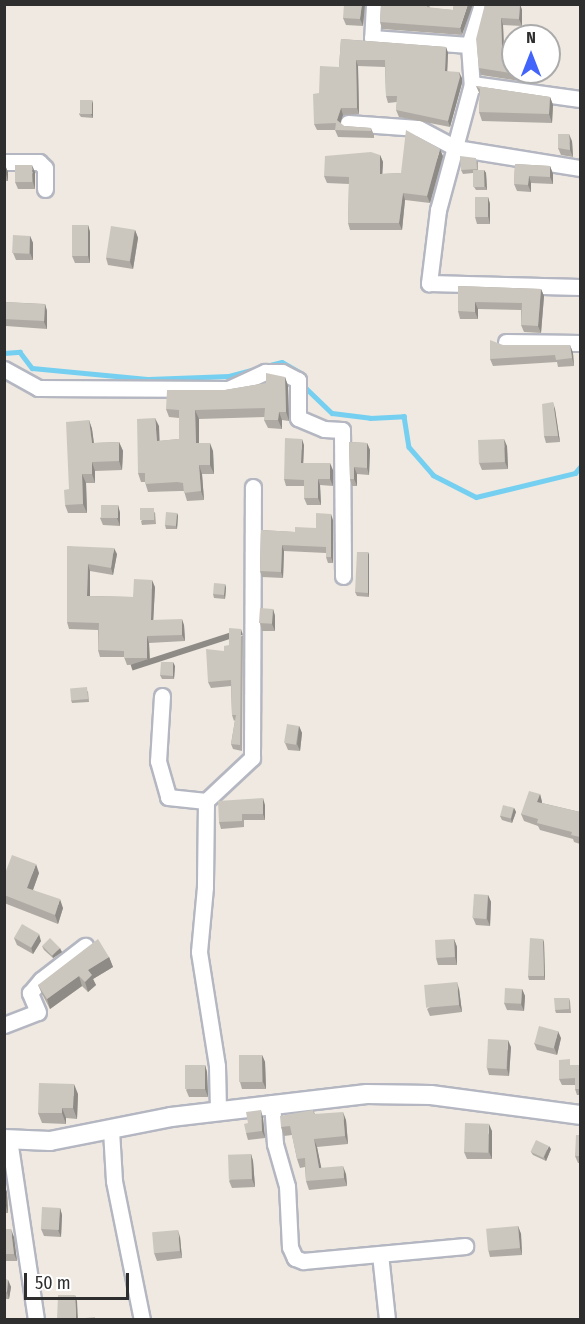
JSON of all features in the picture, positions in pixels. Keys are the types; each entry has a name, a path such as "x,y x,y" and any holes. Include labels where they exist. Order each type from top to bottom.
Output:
{"street":[{"path":"374,4 372,38 469,45"},
{"path":"482,4 469,45 472,84 438,210 429,283 580,286"},
{"path":"472,84 580,99"},
{"path":"348,123 418,128 456,148 580,168"},
{"path":"4,162 39,162 45,168 45,189"},
{"path":"506,342 580,343"},
{"path":"4,369 38,388 228,389 265,372 282,372 298,380 298,418 324,429 342,430 343,576"},
{"path":"218,1110 217,1066 199,952 205,887 206,801 252,759 253,487"},
{"path":"162,696 158,761 168,797 206,801"},
{"path":"4,1025 38,1012 30,993 41,980 84,946"},
{"path":"36,1320 7,1139 50,1141 218,1110 367,1094 431,1095 580,1115"},
{"path":"272,1103 275,1143 287,1186 290,1247 295,1258 303,1261 465,1246"},
{"path":"111,1130 114,1181 142,1320"},
{"path":"380,1254 387,1320"}],"building":[{"path":"344,4 362,4 360,19 343,18"},
{"path":"381,4 427,4 427,7 453,10 454,4 468,4 460,28 380,22"},
{"path":"485,4 520,4 519,19 501,18 501,72 479,68 476,39"},
{"path":"341,39 446,47 445,71 459,72 460,77 448,121 396,110 397,96 386,96 385,60 356,60 357,108 341,108 337,120 344,126 371,128 371,131 335,130 336,123 314,124 313,94 319,93 320,66 339,67"},
{"path":"476,86 550,97 549,114 479,112 480,89"},
{"path":"80,100 92,100 92,114 80,114"},
{"path":"406,130 440,149 427,196 403,193 399,223 348,223 349,177 324,176 325,156 371,152 380,155 380,174 401,173"},
{"path":"558,134 569,134 570,150 558,148"},
{"path":"460,156 476,158 477,169 461,170"},
{"path":"515,164 550,166 550,177 529,176 528,185 514,184"},
{"path":"15,165 32,165 32,182 15,182"},
{"path":"473,170 484,170 484,187 473,187"},
{"path":"475,197 488,197 488,217 475,217"},
{"path":"72,225 88,225 88,256 72,256"},
{"path":"111,226 135,230 130,261 106,258"},
{"path":"13,235 30,236 29,254 12,253"},
{"path":"458,286 541,289 538,326 521,325 522,303 475,302 475,312 458,311"},
{"path":"4,302 45,304 44,321 4,319"},
{"path":"490,340 503,345 570,345 572,358 556,360 555,355 490,359"},
{"path":"266,373 285,377 286,412 279,412 278,420 264,420 265,408 195,410 196,443 210,443 210,465 199,465 201,491 184,493 183,483 177,482 145,484 145,473 138,473 137,419 155,418 157,441 179,439 179,410 166,409 167,390 225,390 266,383"},
{"path":"553,402 558,436 544,436 542,404"},
{"path":"89,420 92,443 119,442 119,461 92,462 92,474 82,474 83,504 65,505 64,490 69,489 66,422"},
{"path":"285,438 302,439 301,463 330,463 330,479 318,479 318,498 304,498 304,480 284,479"},
{"path":"504,439 505,462 479,463 478,440"},
{"path":"349,442 367,443 367,468 354,467 354,479 350,479"},
{"path":"101,505 118,505 118,518 101,518"},
{"path":"140,508 154,508 154,520 140,520"},
{"path":"166,512 177,513 176,526 165,525"},
{"path":"316,513 331,514 331,557 326,557 326,547 282,545 281,572 260,571 261,530 295,532 295,527 316,528"},
{"path":"67,546 114,548 111,568 88,564 87,596 133,597 134,579 152,580 151,620 182,619 182,635 147,636 147,658 124,658 124,651 98,650 99,623 67,622"},
{"path":"357,552 368,552 368,593 355,592"},
{"path":"214,583 225,584 224,595 213,594"},
{"path":"260,608 273,609 272,624 259,623"},
{"path":"229,628 241,629 240,745 231,744 236,715 232,715 231,680 208,682 206,649 224,651 224,646 229,645"},
{"path":"161,662 173,662 173,676 160,675"},
{"path":"87,687 88,699 71,700 70,688"},
{"path":"287,724 299,726 296,745 284,743"},
{"path":"529,791 540,794 537,802 580,812 580,837 571,835 572,832 537,823 538,819 521,814"},
{"path":"263,798 263,814 242,814 242,821 219,822 218,801"},
{"path":"503,805 514,808 511,818 500,816"},
{"path":"12,855 36,864 27,888 60,899 55,915 4,895 4,876"},
{"path":"474,894 488,895 486,919 472,918"},
{"path":"22,924 39,934 31,948 14,938"},
{"path":"50,938 60,948 52,956 42,946"},
{"path":"530,938 543,939 544,976 528,976"},
{"path":"98,939 109,957 88,970 92,975 85,982 79,976 47,999 38,985"},
{"path":"454,939 455,957 436,958 435,940"},
{"path":"457,982 459,1005 426,1008 424,985"},
{"path":"505,988 522,989 521,1004 504,1003"},
{"path":"554,998 569,998 569,1009 555,1010"},
{"path":"539,1026 558,1031 554,1049 534,1043"},
{"path":"488,1039 508,1040 506,1069 486,1068"},
{"path":"239,1055 262,1055 262,1082 239,1082"},
{"path":"570,1059 570,1065 580,1065 580,1089 575,1089 575,1078 559,1079 559,1060"},
{"path":"185,1065 205,1065 205,1089 185,1089"},
{"path":"39,1083 74,1084 73,1108 62,1108 62,1113 38,1113"},
{"path":"261,1110 262,1131 246,1133 244,1124 248,1123 246,1112"},
{"path":"313,1110 314,1114 343,1112 345,1136 314,1139 319,1168 343,1166 344,1178 306,1181 305,1158 297,1159 290,1126 281,1127 280,1116"},
{"path":"465,1123 489,1124 488,1153 464,1152"},
{"path":"576,1135 580,1135 580,1156 575,1156"},
{"path":"536,1140 549,1146 543,1158 531,1152"},
{"path":"251,1154 252,1179 229,1180 228,1155"},
{"path":"42,1207 60,1208 59,1230 41,1229"},
{"path":"518,1226 520,1248 488,1251 486,1229"},
{"path":"4,1229 11,1229 14,1254 4,1254"},
{"path":"178,1230 180,1251 154,1253 152,1232"},
{"path":"4,1279 8,1280 7,1292 4,1292"},
{"path":"58,1295 75,1295 76,1319 95,1317 95,1320 57,1320"}],"waterway":[{"path":"4,353 20,352 32,368 149,379 229,376 258,368"},
{"path":"266,366 282,362 301,373 306,388 332,413 370,418 404,416 409,447 433,475 476,497 575,473 580,467"}]}
